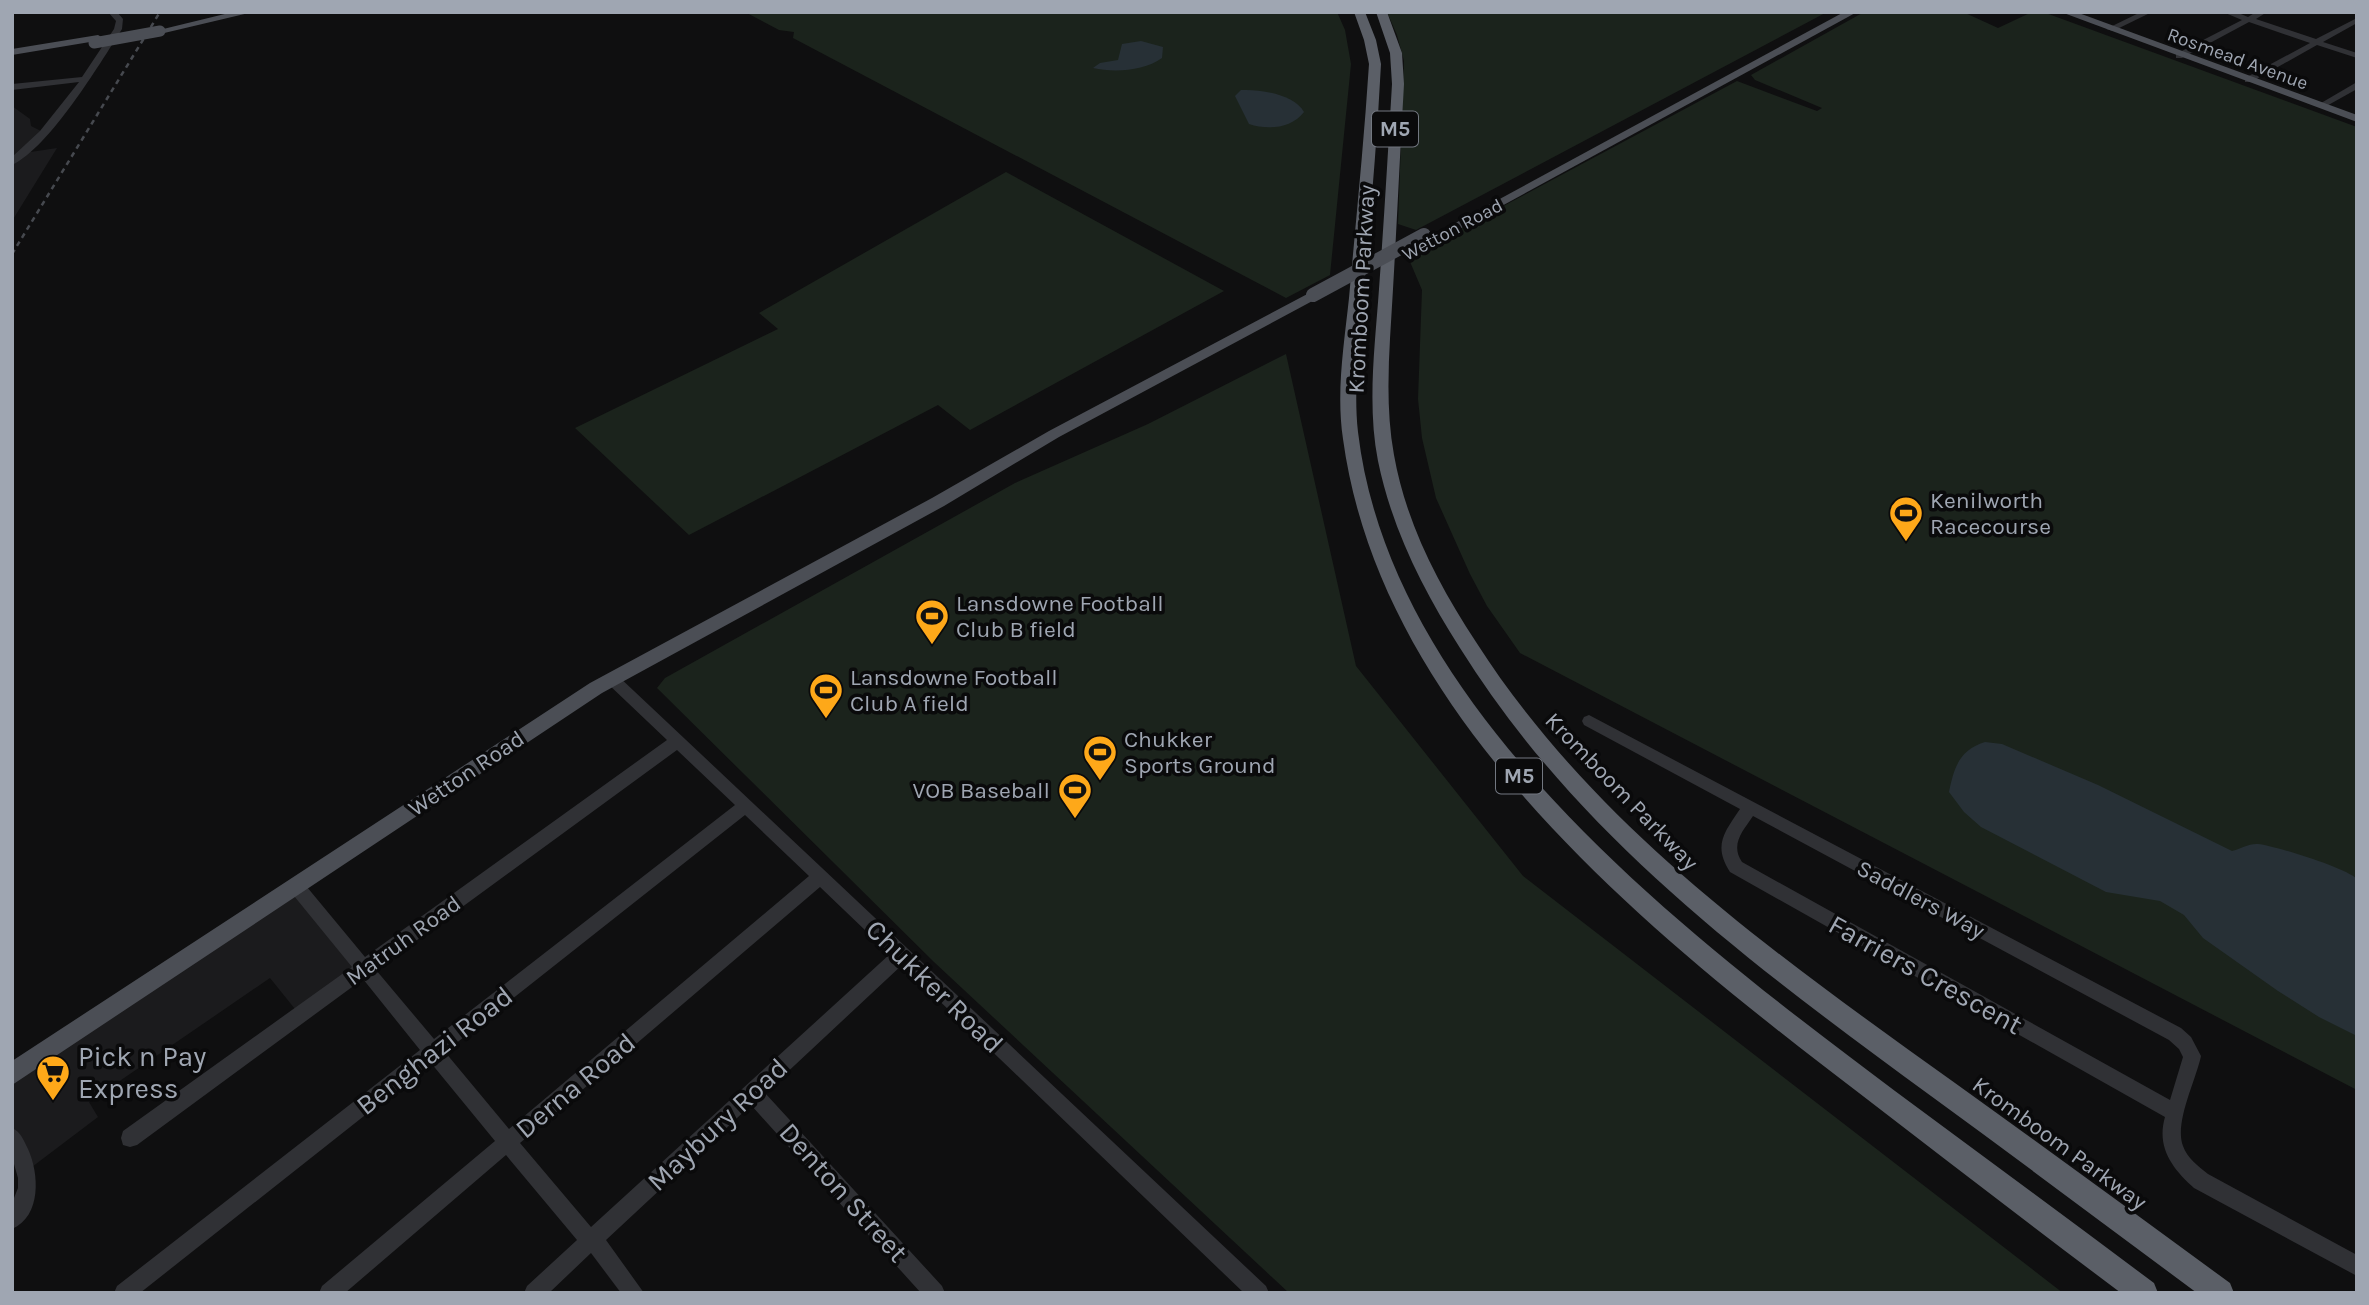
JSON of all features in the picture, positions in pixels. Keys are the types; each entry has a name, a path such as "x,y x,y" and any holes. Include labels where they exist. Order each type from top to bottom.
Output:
{"highway":[{"name":"Kromboom Parkway","path":"1359,12 1370,40 1375,64 1351,360 1350,432 1359,485 1372,531 1394,586 1428,651 1476,723 1532,793 1588,853 1663,925 1743,990 2144,1293"},
{"name":"Kromboom Parkway","path":"1381,12 1396,53 1398,84 1381,364 1382,434 1408,531 1432,586 1465,644 1514,715 1566,777 1623,837 1692,900 1839,1014 2220,1293"}],"main road":[{"path":"161,29 230,12"},
{"path":"12,54 248,12"},
{"name":"Wetton Road","path":"12,1074 533,728 612,679 938,502 1054,434 1317,298 1839,12"},
{"name":"Wetton Road","path":"1427,237 1852,12"},
{"name":"Rosmead Avenue","path":"2057,12 2108,29"},
{"name":"Rosmead Avenue","path":"2066,12 2179,56 2357,119"}],"street":[{"path":"15,87 81,80 119,27 119,18 113,12"},
{"path":"2108,29 2148,12"},
{"path":"2227,12 2357,56"},
{"path":"2179,56 2263,12"},
{"path":"12,162 45,133 60,110 73,98 109,27 110,19 102,13"},
{"path":"2248,80 2357,20"},
{"path":"2320,106 2357,85"},
{"name":"Chukker Road","path":"612,679 1259,1293"},
{"name":"Saddlers Way","path":"1589,721 1749,809 2175,1034 2185,1042 2192,1055 2175,1113"},
{"name":"Matruh Road","path":"130,1138 676,742"},
{"name":"Benghazi Road","path":"124,1293 744,807"},
{"name":"Farriers Crescent","path":"1749,809 1727,843 1727,853 1736,867 2175,1113"},
{"name":"Derna Road","path":"329,1293 820,877"},
{"path":"296,886 634,1293"},
{"name":"Maybury Road","path":"534,1293 901,955"},
{"name":"Denton Street","path":"752,1092 935,1293"},
{"path":"2175,1113 2169,1139 2189,1172 2357,1266"},
{"path":"12,1137 28,1170 30,1182 26,1196 12,1219"}],"shaded area":[{"path":"745,12 1337,12 1345,30 1351,64 1330,275 1286,298 793,38 794,32 779,30"},
{"path":"1387,12 1827,12 1416,230 1398,224 1404,61"},
{"name":"Kenilworth Racecourse","path":"1864,12 1963,12 1998,28 2032,12 2043,12 2357,127 2357,1090 1520,653 1487,606 1470,574 1436,498 1422,438 1418,399 1422,290 1408,257 1737,81 1817,111 1822,108 1755,80 1751,75"},
{"path":"1141,41 1163,47 1162,58 1147,66 1129,70 1093,68 1100,63 1118,60 1122,44"},
{"path":"1241,90 1257,90 1285,97 1304,112 1299,118 1278,127 1249,124 1235,96"},
{"path":"12,106 30,119 31,126 45,133 24,153 57,148 12,221"},
{"path":"1006,172 1224,291 970,430 938,405 689,535 575,428 778,329 759,313"},
{"name":"Chukker Sports Ground","path":"1286,354 1356,666 1523,876 2063,1293 1289,1293 934,962 657,688 665,678 1015,483 1148,424"},
{"path":"1985,742 2002,744 2098,785 2232,851 2252,844 2267,846 2326,864 2357,879 2357,1036 2319,1017 2278,991 2203,938 2184,915 2160,901 2106,892 1981,827 1964,812 1949,792 1959,761 1969,750"},
{"path":"296,886 364,968 299,1014 270,978 89,1102 98,1117 28,1170 12,1137 12,1074"}],"railway":[{"path":"12,254 160,12"}],"place":[{"name":"Kenilworth Racecourse","path":"1906,543"},
{"name":"Lansdowne Football Club B field","path":"932,646"},
{"name":"Lansdowne Football Club A field","path":"826,720"},
{"name":"Chukker Sports Ground","path":"1100,782"},
{"name":"VOB Baseball","path":"1075,820"},
{"name":"Pick n Pay Express","path":"53,1102"}]}
